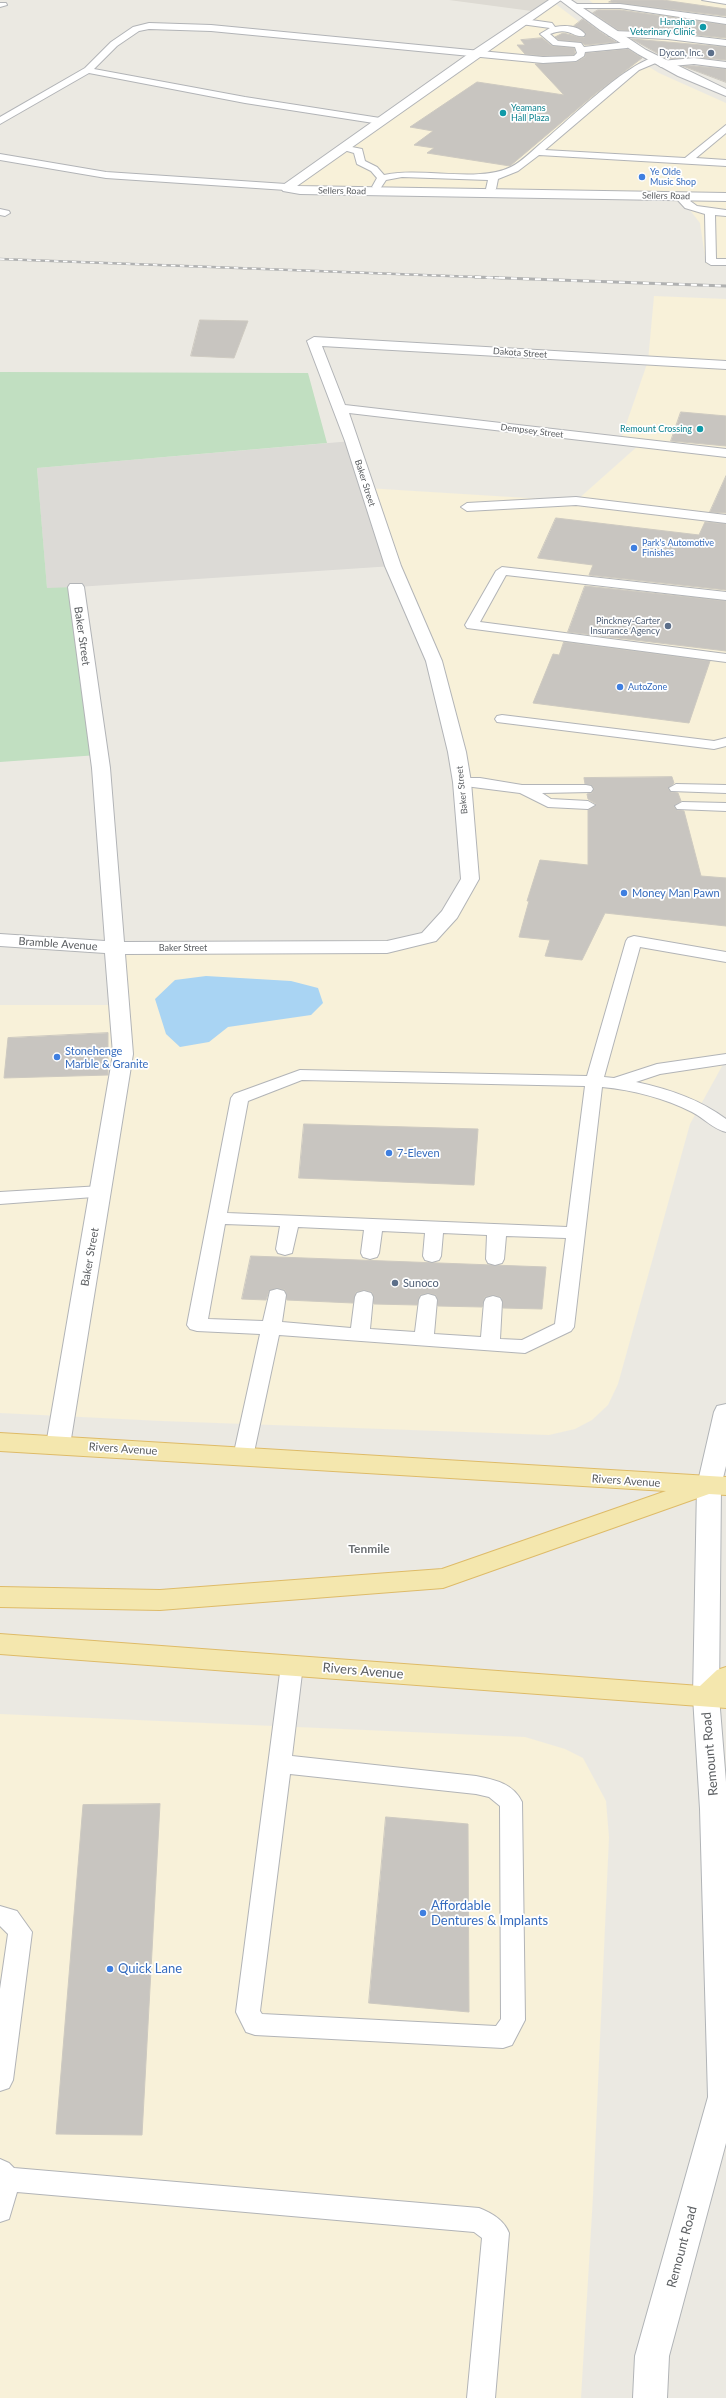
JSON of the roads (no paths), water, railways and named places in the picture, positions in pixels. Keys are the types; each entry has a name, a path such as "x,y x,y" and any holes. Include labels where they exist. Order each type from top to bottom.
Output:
{"main road":[{"name":"Rivers Avenue","path":"0,1442 717,1486"},
{"path":"0,1597 160,1600 443,1578 717,1486"},
{"name":"Rivers Avenue","path":"0,1644 716,1698"},
{"path":"716,1698 726,1677"}],"street":[{"path":"286,187 475,54 556,0"},
{"path":"569,3 627,45 658,62 726,93"},
{"name":"Sellers Road","path":"286,187 300,190 374,192 726,197"},
{"name":"Dakota Street","path":"314,341 726,365"},
{"name":"Baker Street","path":"116,948 387,947 429,936 450,914 470,879 462,782 457,752 434,661 393,566 352,441 338,408 314,341"},
{"name":"Dempsey Street","path":"338,408 726,453"},
{"name":"Baker Street","path":"58,1445 123,1054 101,768 76,587"},
{"name":"Bramble Avenue","path":"0,940 116,948"},
{"name":"Remount Road","path":"650,2398 652,2356 724,2102 714,1809 717,1486 726,1412"}],"lane":[{"path":"706,0 726,2"},
{"path":"569,3 605,3 726,21"},
{"path":"594,21 553,27 544,34 556,43 575,45 627,45"},
{"path":"524,22 577,31 591,42 575,45 561,54"},
{"path":"0,122 88,70 114,44 136,30 164,25 314,37 518,59 543,60 576,58 575,45 553,27"},
{"path":"612,34 668,36 726,43"},
{"path":"518,59 544,56"},
{"path":"374,192 382,178 402,174 494,177 515,169 636,68 658,62 694,61 724,66"},
{"path":"88,70 245,100 380,122"},
{"path":"687,161 726,128"},
{"path":"342,148 359,151 360,162 374,169 382,178"},
{"path":"536,152 726,163"},
{"path":"0,157 99,173 170,181 286,187"},
{"path":"490,193 494,177"},
{"path":"679,196 685,205 710,212 726,213"},
{"path":"710,212 711,262 726,262"},
{"path":"467,507 576,501 726,519"},
{"path":"726,596 502,571 472,625 726,658"},
{"path":"502,719 714,745 726,742"},
{"path":"462,782 480,782 522,789 586,789"},
{"path":"676,788 726,789"},
{"path":"522,789 548,803 588,805"},
{"path":"682,806 726,807"},
{"path":"726,957 634,941 594,1082 564,1327 525,1347 271,1328 197,1325 240,1098 300,1075 594,1082 619,1082 657,1070 726,1059"},
{"path":"619,1082 698,1108 726,1127"},
{"path":"0,1198 101,1192"},
{"path":"217,1218 576,1233"},
{"path":"284,1249 290,1221"},
{"path":"370,1253 374,1225"},
{"path":"432,1256 435,1227"},
{"path":"495,1259 497,1230"},
{"path":"243,1457 277,1294"},
{"path":"360,1335 364,1297"},
{"path":"424,1339 428,1300"},
{"path":"490,1344 492,1302"},
{"path":"279,1764 496,1789 511,1802 514,2020 503,2037 255,2024 248,2012 279,1764 292,1665"},
{"path":"0,1916 9,1918 20,1932 0,2080"},
{"path":"0,2210 3,2175 479,2220 496,2233 481,2398"}],"water":[{"path":"206,976 291,981 318,988 323,1003 311,1015 228,1027 209,1042 180,1047 166,1034 155,999 175,980"}],"railway":[{"path":"0,259 486,277"},
{"path":"475,277 486,277"},
{"path":"486,277 726,286"},
{"path":"486,277 502,278"}],"place":[{"name":"Hanahan Veterinary Clinic","path":"703,27"},
{"name":"Dycon, Inc.","path":"711,53"},
{"name":"Yeamans Hall Plaza","path":"503,113"},
{"name":"Ye Olde Music Shop","path":"642,177"},
{"name":"Remount Crossing","path":"700,429"},
{"name":"Park's Automotive Finishes","path":"634,548"},
{"name":"Pinckney-Carter Insurance Agency","path":"668,626"},
{"name":"AutoZone","path":"620,687"},
{"name":"Money Man Pawn","path":"624,893"},
{"name":"Stonehenge Marble & Granite","path":"57,1057"},
{"name":"7-Eleven","path":"389,1153"},
{"name":"Sunoco","path":"395,1283"},
{"name":"Affordable Dentures & Implants","path":"423,1913"},
{"name":"Quick Lane","path":"110,1969"}],"district":[{"name":"Tenmile","path":"369,1549"}]}
